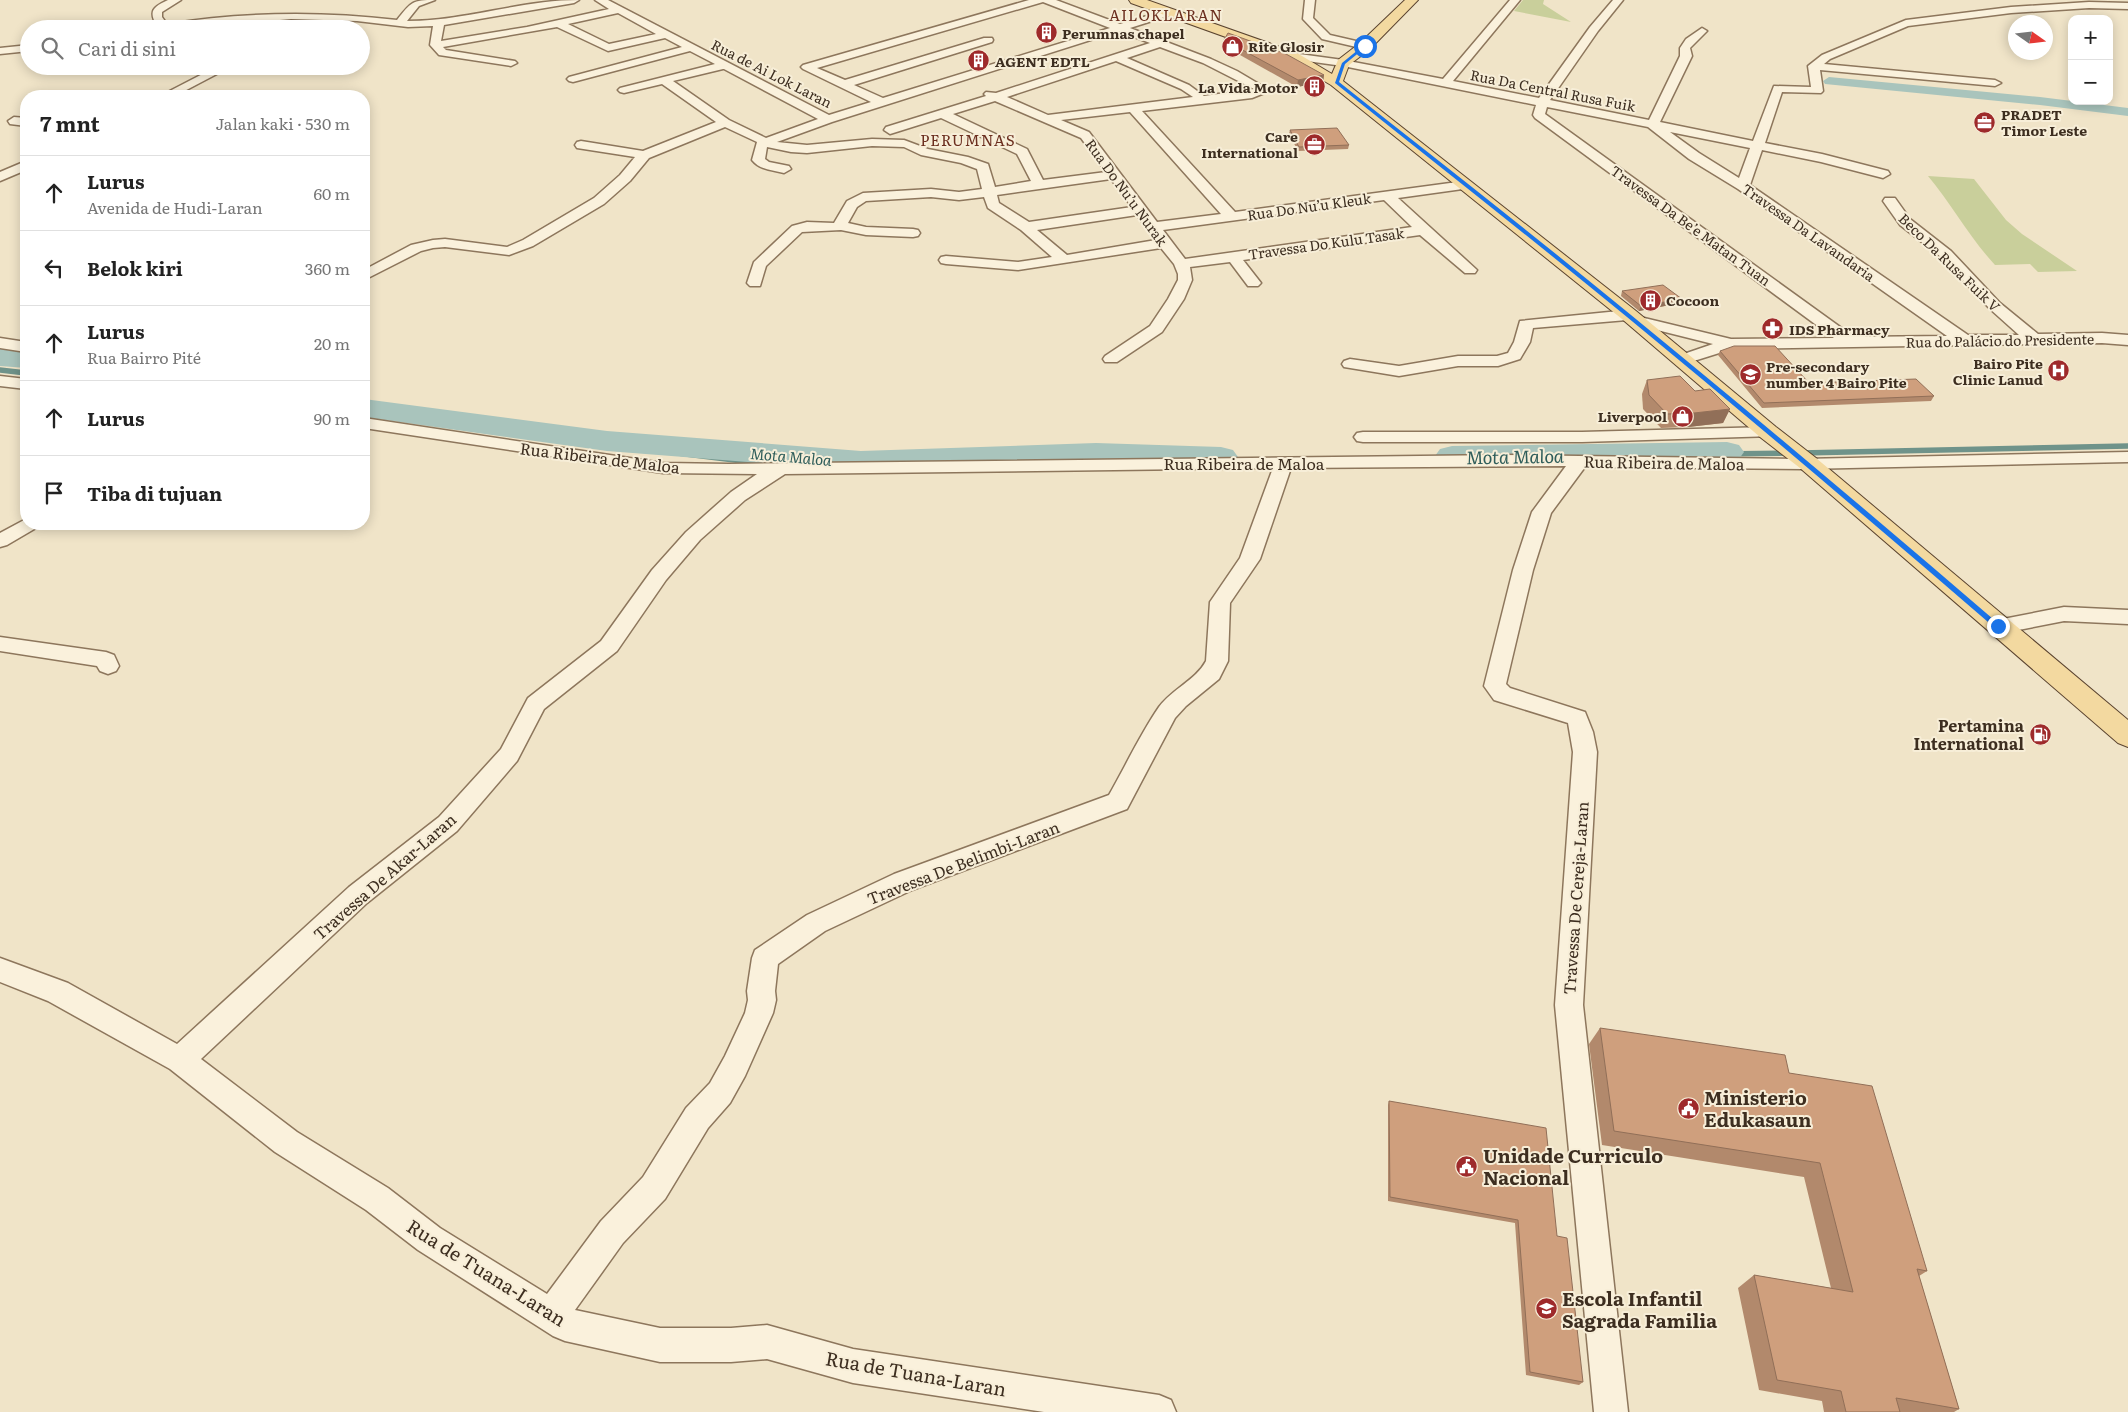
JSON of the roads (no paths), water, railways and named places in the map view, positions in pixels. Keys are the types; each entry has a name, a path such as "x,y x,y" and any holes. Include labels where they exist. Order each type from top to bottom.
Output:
{"main road":[{"path":"1135,0 1292,56 1336,82 1409,138 1632,318 1802,459 2128,736"},
{"path":"1336,82 1343,63 1365,46 1412,0"}],"street":[{"path":"158,20 157,12 161,7 176,0"},
{"path":"400,23 415,4 430,0"},
{"path":"240,20 292,16 357,18 400,23 439,23 574,0"},
{"name":"Rua de Ai Lok Laran","path":"600,0 828,120 1167,13"},
{"path":"884,103 807,67 1040,0"},
{"path":"1047,0 1161,43 1233,73 1263,90 1259,93 1049,118"},
{"path":"1310,0 1308,19 1326,37 1365,46"},
{"path":"1445,84 1515,0"},
{"path":"1542,103 1594,29 1618,0"},
{"path":"1814,66 1826,57 1906,23 2011,10 2089,5 2128,6"},
{"path":"292,16 300,6"},
{"path":"317,20 322,17 330,6"},
{"path":"435,45 619,10"},
{"path":"435,45 439,23"},
{"path":"558,23 608,48 664,34"},
{"path":"844,84 992,42 954,24"},
{"path":"1066,35 1082,28 1098,35"},
{"path":"1654,124 1686,56 1685,48 1702,31"},
{"path":"890,130 1161,43"},
{"path":"435,45 443,53 511,63"},
{"path":"573,79 690,48"},
{"path":"0,51 20,49"},
{"path":"1012,50 1029,57"},
{"name":"Rua Da Central Rusa Fuik","path":"1292,56 1343,63 1756,144 1822,158 1883,174"},
{"path":"1116,57 1195,93 1201,100"},
{"path":"624,90 723,66"},
{"path":"1814,66 1995,82"},
{"path":"1743,186 1756,144 1778,88 1819,96 1814,66"},
{"path":"178,90 209,75"},
{"path":"664,80 725,123 772,145 825,148 882,142 906,144 925,153 974,162 983,167 992,205 1026,227 1064,260"},
{"name":"Rua Do Nu’u Nurak","path":"957,80 1085,134 1142,210 1163,243 1181,264"},
{"name":"Travessa Da Be’e Matan Tuan","path":"1542,103 1539,115 1852,343"},
{"path":"1133,108 1231,216"},
{"path":"942,114 1022,152 1039,184"},
{"path":"784,169 765,165 758,160 761,145 828,120"},
{"path":"370,273 416,248 433,244 444,243 509,251 528,244 599,201 625,178 644,156 725,123"},
{"name":"Travessa Da Lavandaria","path":"1654,124 1694,156 1743,186 1964,340"},
{"path":"580,145 644,156"},
{"path":"0,177 20,168"},
{"path":"841,226 841,221 852,204 863,197 931,194 967,196 1039,184 1115,175"},
{"name":"Rua Do Nu’u Kleuk","path":"1153,227 1465,185"},
{"name":"Travessa Do Kulu Tasak","path":"1388,195 1423,230"},
{"name":"Beco Da Rusa Fuik V","path":"1890,202 1905,222 1946,254 1995,306 2034,339"},
{"path":"1026,227 1142,210"},
{"path":"755,283 759,265 797,230 807,226 829,228 841,226 866,231 913,233"},
{"path":"1423,230 1470,270"},
{"name":"Travessa Do Kulu Tasak","path":"1181,264 1423,230"},
{"path":"946,260 1018,266 1163,243"},
{"path":"1234,257 1253,283"},
{"path":"1111,359 1156,329 1176,299 1185,280 1181,264"},
{"name":"Rua do Palácio do Presidente","path":"1350,364 1399,371 1458,362 1498,361 1514,356 1522,342 1526,324 1632,318 1732,344 2102,338 2128,340"},
{"path":"0,343 20,346"},
{"path":"1681,360 1732,344"},
{"path":"0,382 20,384"},
{"name":"Rua Ribeira de Maloa","path":"370,425 664,468 782,469 1580,460 1718,464 1802,459 2128,457"},
{"path":"1363,437 1582,437 1770,434"},
{"name":"Travessa De Cereja-Laran","path":"1580,460 1542,512 1523,570 1495,686 1502,694 1577,718 1582,732 1585,752 1569,1005 1611,1412"},
{"name":"Travessa De Belimbi-Laran","path":"552,1314 612,1232 654,1188 697,1118 720,1093 735,1066 759,1013 762,1000 765,958 816,923 903,882 1118,802 1166,713 1178,700 1201,683 1214,667 1219,647 1218,612 1220,602 1250,559 1284,463"},
{"name":"Travessa De Akar-Laran","path":"180,1060 358,895 448,824 509,755 536,704 609,646 659,575 693,536 738,496 764,478 782,469"},
{"path":"0,541 20,529"},
{"path":"1998,626 2064,614 2128,617"},
{"path":"0,644 106,660 108,666"},
{"name":"Rua de Tuana-Laran","path":"0,970 58,992 180,1060 286,1142 377,1199 429,1239 552,1314 565,1324 660,1344 731,1345 767,1342 853,1366 1159,1412"}],"waterway":[{"path":"1829,81 2040,101 2128,112"},
{"name":"Mota Maloa","path":"0,357 20,359"},
{"path":"0,370 20,372"},
{"name":"Mota Maloa","path":"370,409 607,441 861,461 1096,453 1221,457"},
{"name":"Mota Maloa","path":"370,415 775,465"},
{"path":"1801,453 2128,446"},
{"name":"Mota Maloa","path":"1452,456 1727,452"},
{"name":"Mota Maloa","path":"1556,456 1790,453"}],"place":[{"name":"Perumnas chapel","path":"1046,33"},
{"name":"Rite Glosir","path":"1232,46"},
{"name":"AGENT EDTL","path":"979,61"},
{"name":"La Vida Motor","path":"1314,87"},
{"name":"PRADET Timor Leste","path":"1985,122"},
{"name":"Care International","path":"1314,144"},
{"name":"Cocoon","path":"1650,300"},
{"name":"IDS Pharmacy","path":"1773,329"},
{"name":"Bairo Pite Clinic Lanud","path":"2059,371"},
{"name":"Pre-secondary number 4 Bairo Pite","path":"1750,374"},
{"name":"Liverpool","path":"1683,416"},
{"name":"Pertamina International","path":"2040,734"},
{"name":"Ministerio Edukasaun","path":"1688,1108"},
{"name":"Unidade Curriculo Nacional","path":"1467,1166"},
{"name":"Escola Infantil Sagrada Familia","path":"1546,1309"}],"district":[{"name":"AILOKLARAN","path":"1166,14"},
{"name":"PERUMNAS","path":"968,139"}]}
